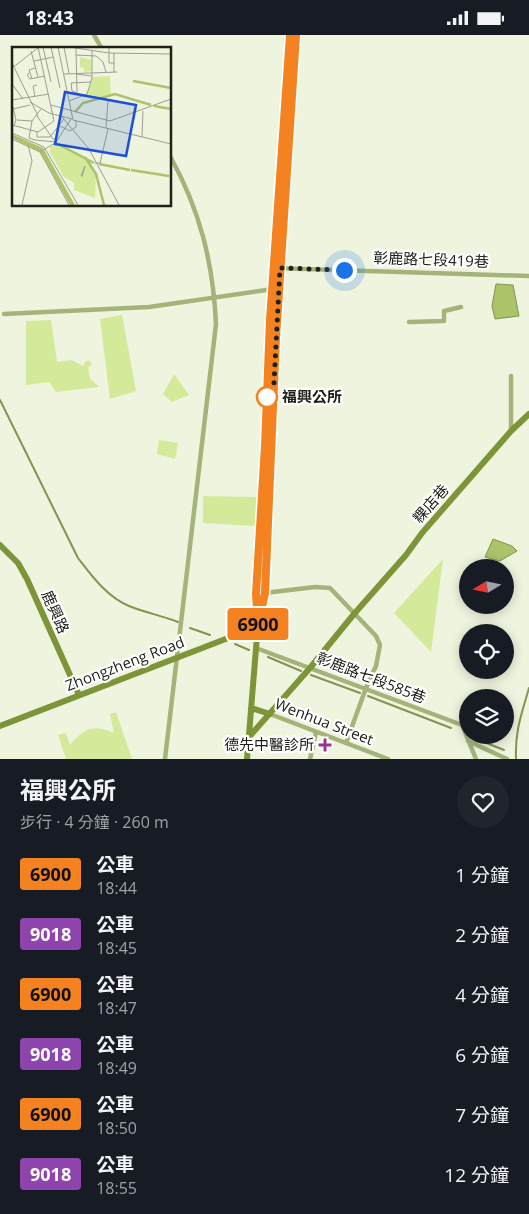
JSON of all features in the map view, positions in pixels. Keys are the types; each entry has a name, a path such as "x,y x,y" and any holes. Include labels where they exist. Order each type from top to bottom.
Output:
{"main road":[{"path":"248,759 258,624 265,593 279,288 277,268 290,35"},
{"path":"258,624 256,594 272,289 277,268 296,35"},
{"name":"粿店巷","path":"249,737 512,431 529,414"},
{"name":"鹿興路","path":"3,547 18,563 27,579 79,695"},
{"name":"Zhongzheng Road","path":"0,726 236,635 258,624"},
{"name":"Wenhua Street","path":"252,708 270,714"}],"street":[{"path":"94,35 101,47"},
{"path":"165,759 214,341 214,297 208,255 198,215 171,158"},
{"name":"彰鹿路七段419巷","path":"277,268 529,276"},
{"path":"4,315 149,307 279,288"},
{"path":"409,322 444,321 444,311 461,307"},
{"path":"511,375 512,431"},
{"path":"0,555 3,547"},
{"path":"256,594 322,587 330,588 376,636 380,645 376,666 346,743"},
{"name":"彰鹿路七段585巷","path":"256,648 459,724"},
{"name":"Wenhua Street","path":"270,714 388,759"},
{"path":"310,759 316,732"},
{"name":"彰鹿路七段585巷","path":"469,744 476,759"},
{"path":"474,744 507,759"}],"shaded area":[{"path":"496,284 513,285 519,316 495,319 492,306"},
{"path":"122,315 136,391 110,399 100,319"},
{"path":"51,320 57,362 71,360 83,366 86,361 90,361 92,365 88,367 90,378 99,387 56,392 49,382 26,385 26,321"},
{"path":"174,374 189,395 172,402 163,394"},
{"path":"159,440 178,443 175,459 157,454"},
{"path":"203,496 260,497 258,526 203,523"},
{"path":"493,539 512,546 517,551 503,559 485,557"},
{"path":"443,559 431,652 394,613"},
{"path":"116,712 132,759 66,759 58,735 66,733 70,745 85,731 90,729 107,730 114,733 110,714"}],"waterway":[{"path":"0,400 78,558 89,572 107,592 121,602 178,622"},
{"path":"190,628 210,635"},
{"path":"235,644 249,650"},
{"path":"268,657 301,671"},
{"path":"311,675 360,693"},
{"path":"516,759 518,731 529,688"},
{"path":"368,696 451,728"},
{"path":"489,744 504,750"}],"bus line":[{"name":"6900","path":"290,35 268,351 265,446 256,594 258,624 265,593 276,337 296,35"}],"place":[{"name":"福興公所","path":"267,397"},
{"name":"德先中醫診所","path":"325,745"}],"route":[{"path":"267,397 273,402 280,268 344,270"}]}
